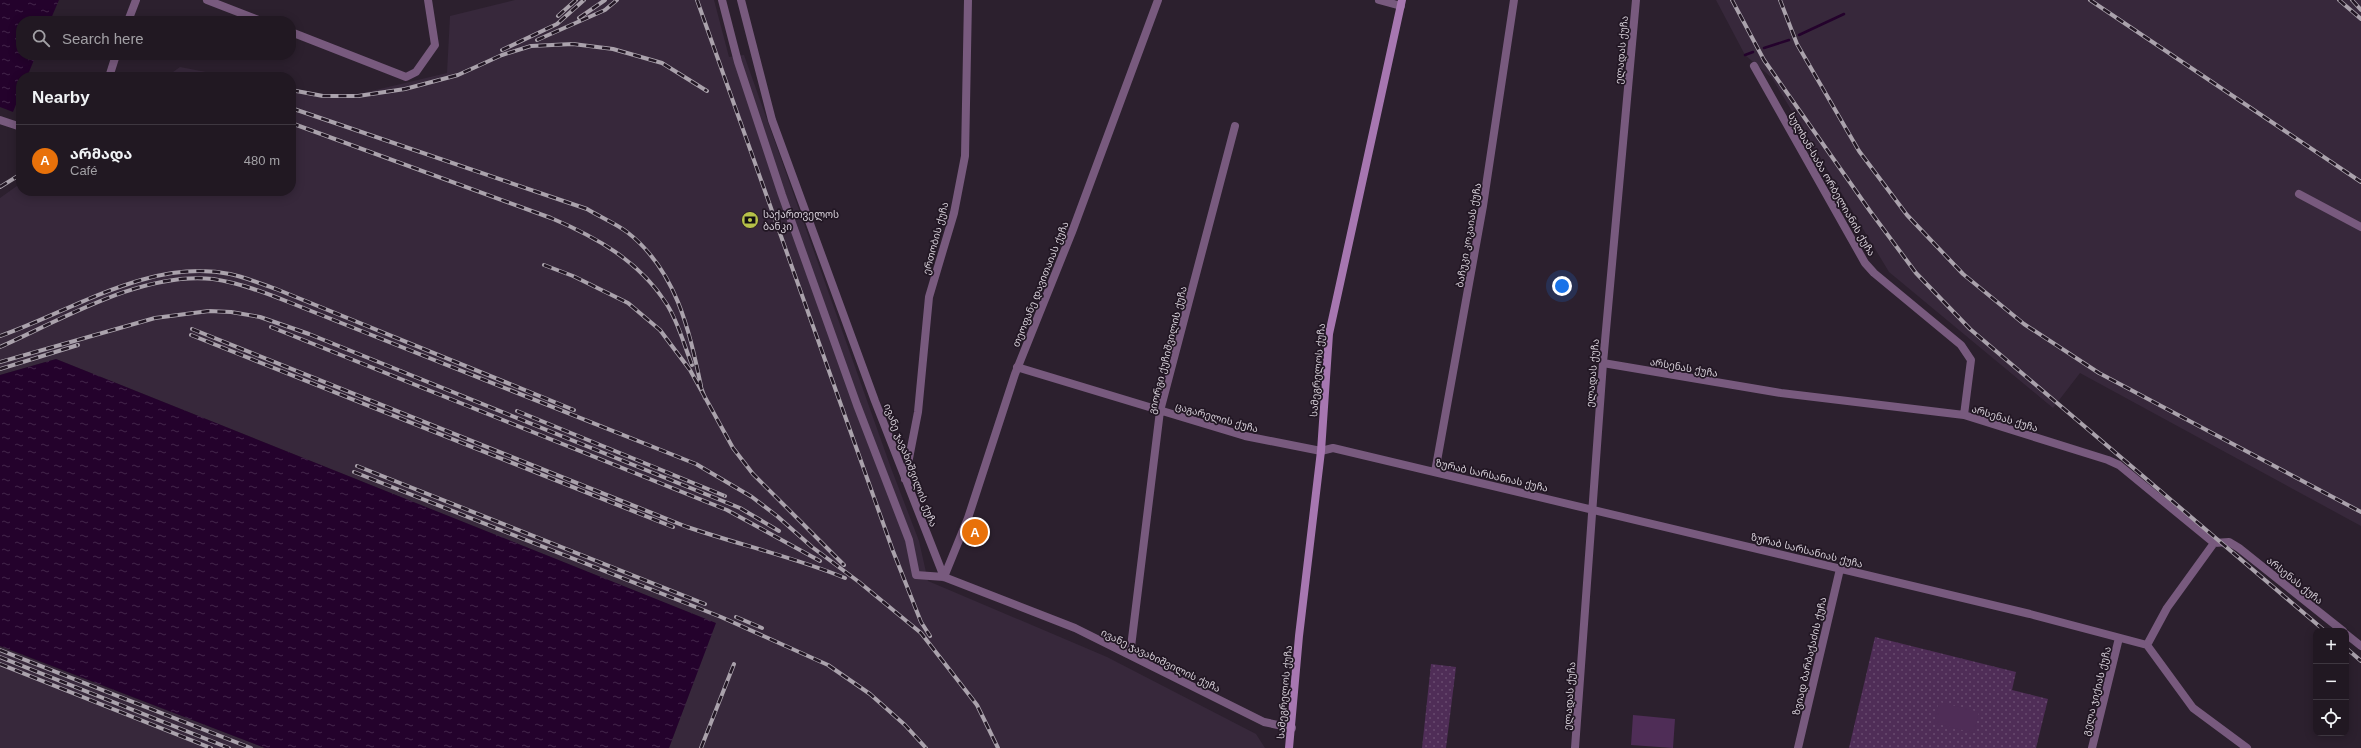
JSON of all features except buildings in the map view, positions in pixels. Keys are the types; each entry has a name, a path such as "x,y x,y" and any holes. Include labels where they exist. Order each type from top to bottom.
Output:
{"main road":[{"name":"სამეგრელოს ქუჩა","path":"1289,748 1292,728 1299,636 1321,452 1329,334 1402,3"}],"street":[{"path":"130,16 136,0"},
{"path":"207,0 249,16"},
{"path":"296,34 406,77 416,72 435,45 428,0"},
{"path":"722,0 738,62 782,195 857,405 909,540 916,575 944,577"},
{"name":"ივანე ჯავახიშვილის ქუჩა","path":"741,0 772,120 905,480 944,577 1075,628 1264,722 1292,728"},
{"name":"ერთობის ქუჩა","path":"905,480 918,412 929,297 954,213 964,156 968,0"},
{"name":"თეოფანე დავითაიას ქუჩა","path":"944,577 968,518 1017,367 1072,232 1158,0"},
{"path":"1379,0 1402,3"},
{"name":"ბაჩუკი კოკაიას ქუჩა","path":"1435,472 1483,206 1514,0"},
{"name":"ელადას ქუჩა","path":"1575,748 1591,508 1636,0"},
{"path":"111,72 114,60"},
{"name":"სულხან-საბა ორბელიანის ქუჩა","path":"1754,66 1865,263 1874,273 1961,345 1970,360 1964,415"},
{"path":"0,120 16,125"},
{"name":"გიორგი ქუჩიშვილის ქუჩა","path":"1130,655 1160,411 1235,126"},
{"path":"2298,194 2361,227"},
{"name":"არსენას ქუჩა","path":"1603,363 1782,394 1964,415 2119,465 2214,543 2229,542 2239,548 2339,628"},
{"name":"ცაგარელის ქუჩა","path":"1017,367 1245,436 1321,452"},
{"name":"ზურაბ სარსანიას ქუჩა","path":"1321,452 1333,448 1591,508 2030,614 2147,645"},
{"path":"2214,543 2167,608 2147,645 2193,708 2247,748"},
{"name":"ზვიად ბარბაქაძის ქუჩა","path":"1798,748 1840,569"},
{"path":"2349,636 2361,646"},
{"name":"გელა ჯიქიას ქუჩა","path":"2092,748 2119,638"}],"shaded area":[{"path":"515,0 714,0 729,57 744,55 891,468 919,541 928,581 1107,657 1256,734 1265,748 669,748 715,623 56,359 0,375 0,198 16,187 16,196 296,196 296,89 342,98 447,73 450,16"},
{"path":"1716,0 2361,0 2361,526 2080,373 2053,408 1889,272 1772,78 1745,55"},
{"path":"180,67 206,72 173,72"},
{"path":"1875,637 2016,672 2012,690 2048,699 2036,748 1849,748"},
{"path":"0,646 1,647 265,748 0,748"},
{"path":"1431,664 1456,667 1446,748 1422,748"},
{"path":"1939,702 1979,712 1974,733 1934,723"},
{"path":"1633,715 1675,719 1673,748 1631,745"}],"water":[{"path":"0,0 59,0 52,16 16,16 16,60 34,60 29,72 16,72 16,104 13,112 0,107"},
{"path":"56,359 716,623 669,748 265,748 0,646 0,375"}],"waterway":[{"path":"1799,35 1844,14"},
{"path":"1764,48 1789,40"},
{"path":"1745,55 1753,52"}],"railway":[{"path":"558,16 576,0"},
{"path":"502,50 557,24 584,0"},
{"path":"579,18 605,0"},
{"path":"537,40 605,10 617,0"},
{"path":"697,0 893,551 921,622 930,636"},
{"path":"1732,0 1764,60 1870,211 1916,273 1970,329 2321,628"},
{"path":"1780,0 1797,44 1859,151 1907,215 1963,274 2024,324 2099,373 2361,512"},
{"path":"2090,0 2361,182"},
{"path":"2339,0 2361,19"},
{"path":"2352,0 2361,10"},
{"path":"296,91 323,96 358,96 405,89 458,75 502,55 531,46 573,44 613,49 662,63 707,91"},
{"path":"296,110 587,209 627,232 644,247 658,264 669,282 685,322 701,386"},
{"path":"296,125 551,218 600,242 630,263 655,288 674,317 692,365"},
{"path":"0,187 16,177"},
{"path":"544,265 573,276 628,303 660,330 690,370 733,448 753,474 844,565"},
{"path":"0,336 27,326 83,301 141,280 170,273 200,271 230,274 276,289 574,410"},
{"path":"0,347 77,311 131,290 159,282 186,278 213,279 243,286 272,296 696,464 752,497 777,516 812,547 859,582 921,633 977,705 998,748"},
{"path":"0,362 155,318 209,311 231,312 260,317 309,334 740,508 779,531"},
{"path":"271,327 727,510 820,561"},
{"path":"192,329 687,527 787,557 845,578"},
{"path":"191,335 673,527"},
{"path":"0,369 78,345"},
{"path":"699,382 705,398"},
{"path":"517,411 725,496"},
{"path":"357,466 705,604"},
{"path":"354,472 721,617 828,665 870,694 905,725 926,748"},
{"path":"736,617 762,628"},
{"path":"0,650 251,748"},
{"path":"2349,651 2361,661"},
{"path":"0,657 229,748"},
{"path":"0,664 211,748"},
{"path":"701,748 734,664"}],"place":[{"name":"საქართველოს ბანკი","path":"750,220"},
{"name":"არმადა","path":"975,532"}]}
